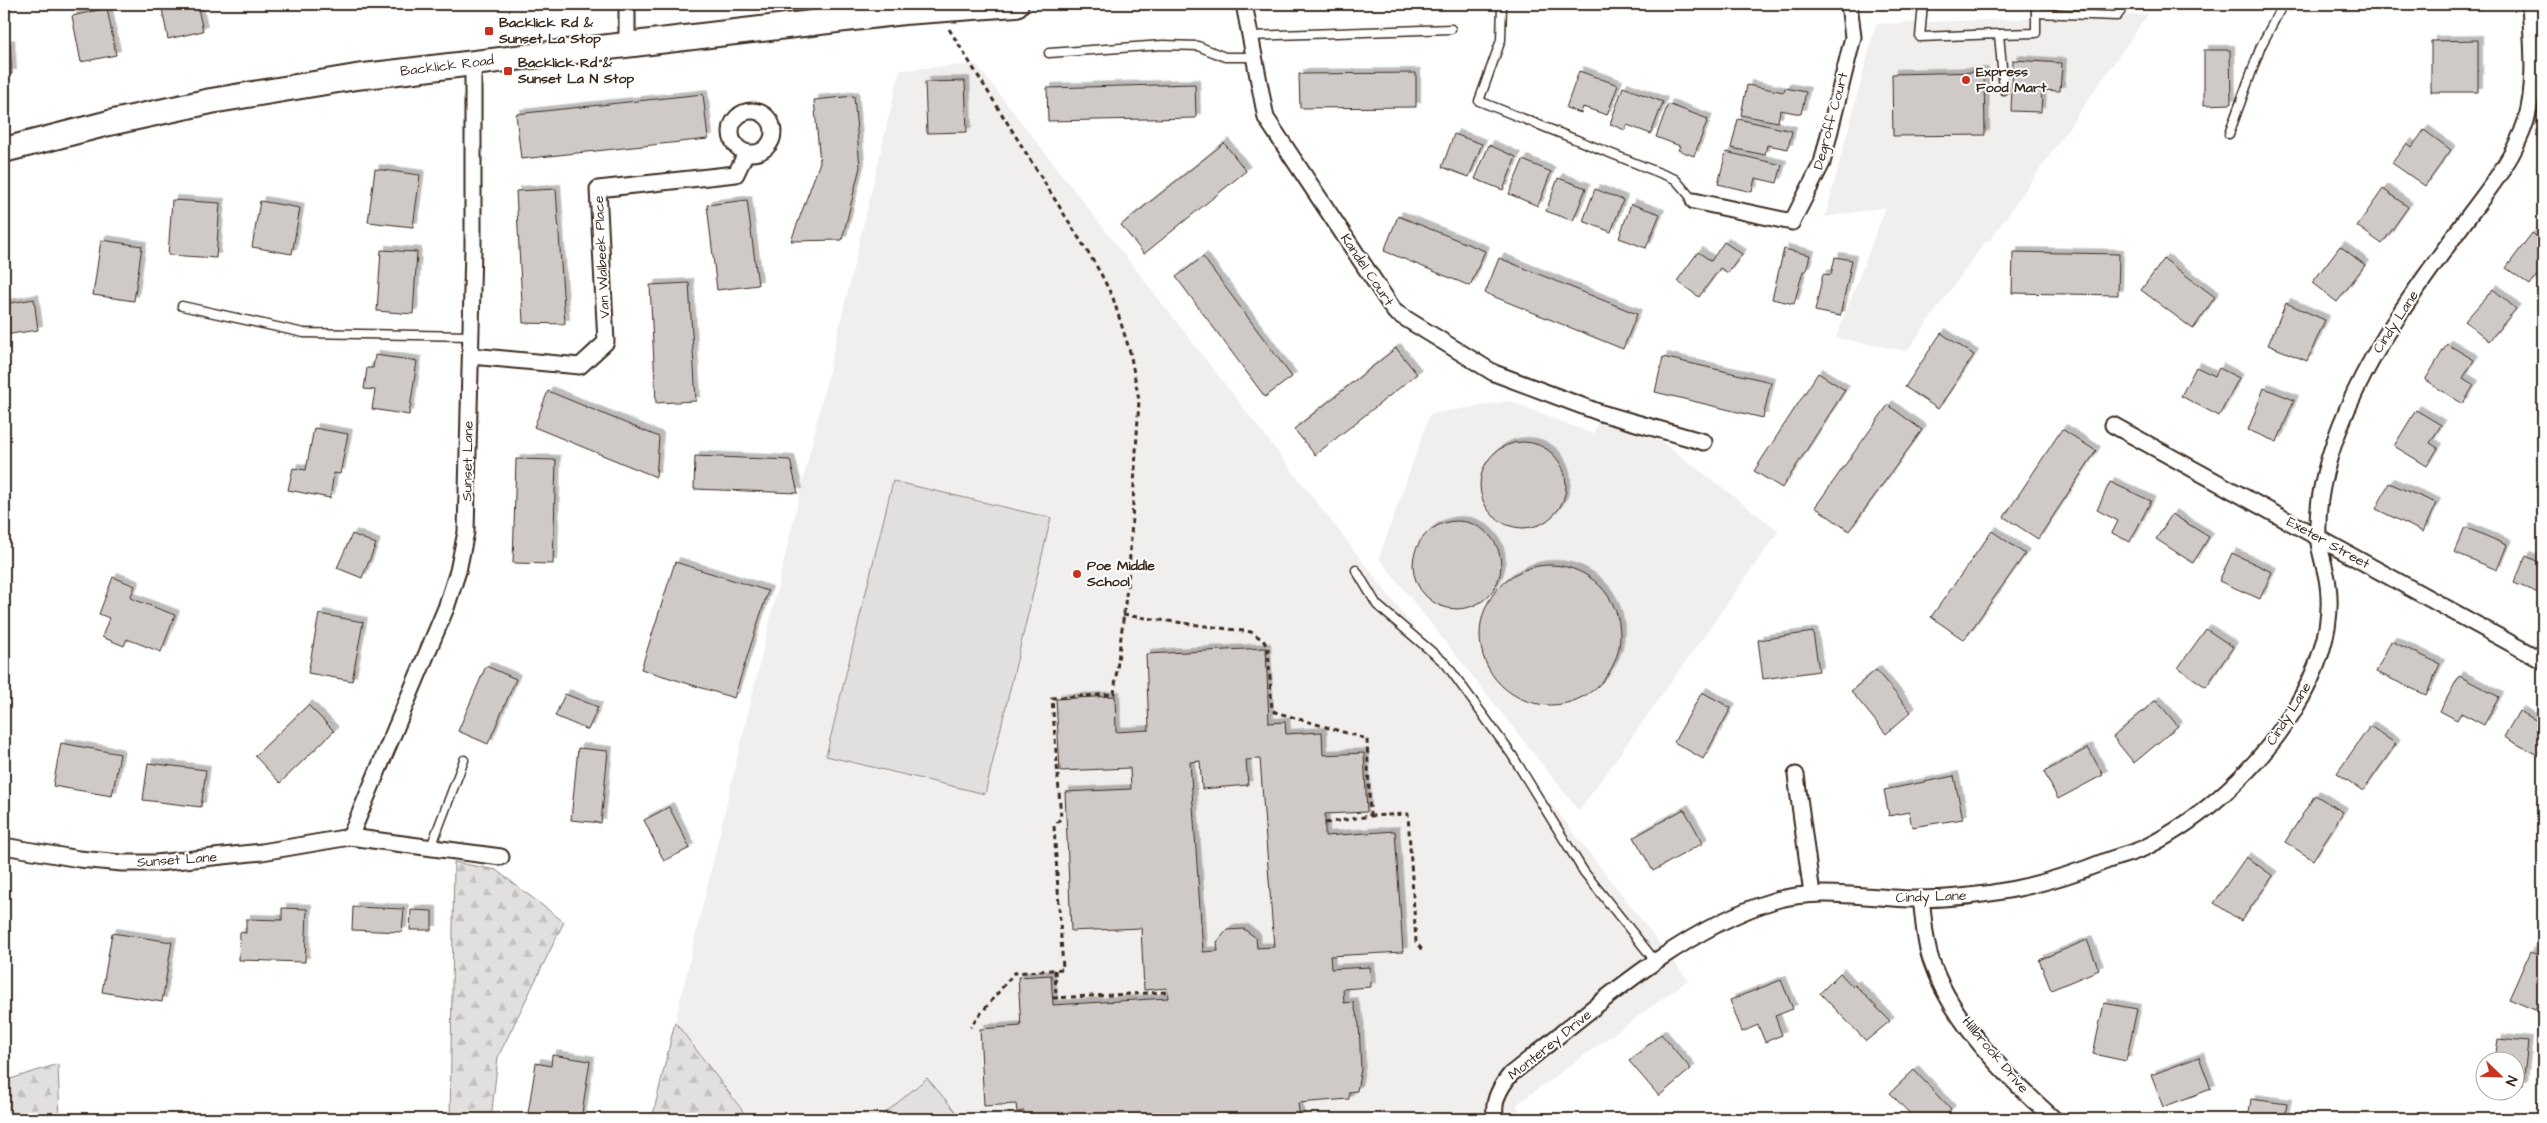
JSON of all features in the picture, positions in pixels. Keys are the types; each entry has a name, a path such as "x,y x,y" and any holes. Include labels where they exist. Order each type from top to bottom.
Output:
{"main road":[{"name":"Backlick Road","path":"4,150 109,123 212,101 356,77 627,44 981,5 1016,4"}],"street":[{"path":"627,4 627,44"},
{"name":"Kandel Court","path":"1244,4 1266,118 1395,312 1494,373 1601,413 1704,442"},
{"name":"Degroff Court","path":"1694,201 1792,222 1822,163 1852,38 1849,4"},
{"name":"Cindy Lane","path":"1603,1002 1656,962 1717,924 1753,908 1781,899 1812,894 1921,899 1981,896 2044,884 2141,850 2195,816 2247,771 2273,742 2294,711 2312,678 2326,636 2330,607 2328,585 2318,537 2323,481 2351,400 2368,364 2396,318 2502,169 2526,121 2531,97 2533,64 2530,4"},
{"name":"Sunset Lane","path":"350,836 446,608 458,571 466,532 471,356 473,63"},
{"name":"Van Walbeek Place","path":"471,356 580,366 606,342 598,190 736,174 746,153"},
{"name":"Exeter Street","path":"2113,424 2543,661"},
{"path":"1796,775 1812,894"},
{"name":"Sunset Lane","path":"4,846 79,859 122,863 156,863 262,852 350,836 501,857"},
{"name":"Hillbrook Drive","path":"1921,899 1926,945 1941,984 1982,1045 2023,1091 2054,1119"},
{"name":"Monterey Drive","path":"1496,1119 1494,1103 1501,1086 1511,1074 1603,1002"}],"lane":[{"path":"1502,4 1501,40 1479,100 1675,178 1694,201"},
{"path":"1923,4 1920,37 2036,33 2036,4"},
{"path":"2036,13 2117,16 2126,4"},
{"path":"2230,134 2260,46 2282,4"},
{"path":"1251,36 1451,28"},
{"path":"1999,34 2004,90"},
{"path":"1049,53 1163,45 1198,46 1225,57 1255,58"},
{"path":"182,306 304,333 471,336"},
{"path":"1356,570 1377,605 1446,664 1512,754 1584,872 1656,962"},
{"path":"431,847 464,760"}],"path":[{"path":"943,10 948,29 1100,272 1113,298 1130,352 1139,400 1129,571 1114,694 1052,698 1061,818 1054,826 1063,969 1014,973 970,1027"},
{"path":"1123,615 1251,632 1263,640 1268,648 1272,709 1275,712 1367,739 1370,816"},
{"path":"1325,823 1370,816 1408,814 1416,942 1422,950"},
{"path":"1055,970 1054,998 1168,992"}],"shaded area":[{"path":"2148,14 1989,242 1985,242 1907,351 1836,338 1886,207 1825,217 1876,24"},
{"name":"Poe Middle School","path":"976,64 1688,980 1516,1105 1526,1119 750,1119 675,1022 900,70"},
{"path":"1510,401 1593,434 1599,419 1662,442 1779,531 1579,811 1379,558 1430,414"}],"green space":[{"path":"893,481 1051,518 985,794 826,756"},
{"path":"454,862 496,870 564,922 498,1057 491,1119 450,1119"},
{"path":"675,1022 749,1119 652,1119"},
{"path":"58,1064 60,1119 4,1119 4,1081"},
{"path":"927,1078 962,1119 878,1119"}],"building":[{"path":"161,4 197,4 203,31 168,39"},
{"path":"107,8 116,55 81,62 72,16"},
{"path":"2478,40 2478,92 2431,92 2431,41"},
{"path":"10,44 12,74 4,74 4,45"},
{"path":"2204,50 2230,50 2231,104 2204,105"},
{"path":"2013,60 2062,63 2060,91 2042,90 2041,112 2011,111"},
{"path":"1579,71 1618,85 1607,115 1583,107 1581,113 1566,108"},
{"path":"1984,72 1985,135 1893,136 1892,74"},
{"path":"1416,73 1416,107 1300,108 1299,74"},
{"path":"965,81 967,132 927,133 925,82"},
{"path":"1195,84 1196,118 1048,121 1047,88"},
{"path":"1747,85 1784,92 1785,88 1806,92 1801,114 1780,110 1778,122 1741,115"},
{"path":"1623,87 1663,102 1651,134 1627,125 1625,130 1610,124"},
{"path":"703,94 708,139 521,159 516,114"},
{"path":"854,96 860,167 842,240 791,241 820,162 814,100"},
{"path":"1668,104 1708,119 1694,156 1678,150 1680,146 1656,137"},
{"path":"1738,119 1792,131 1788,149 1767,145 1765,155 1731,148"},
{"path":"2424,130 2451,150 2425,186 2392,163 2407,143 2412,147"},
{"path":"1454,134 1482,144 1469,177 1442,167"},
{"path":"1224,143 1246,171 1144,254 1121,225"},
{"path":"1489,145 1516,157 1503,190 1475,179"},
{"path":"1726,152 1782,165 1777,183 1755,178 1752,192 1718,184"},
{"path":"1523,160 1551,172 1538,206 1509,194"},
{"path":"375,169 420,175 413,227 368,222"},
{"path":"1558,178 1586,188 1573,221 1546,211"},
{"path":"556,189 565,324 523,323 516,191"},
{"path":"1595,189 1623,200 1611,232 1583,221"},
{"path":"2383,189 2408,207 2382,244 2357,226"},
{"path":"172,200 220,203 216,258 168,255"},
{"path":"747,200 758,285 717,290 707,205"},
{"path":"260,201 300,208 292,254 252,247"},
{"path":"1631,204 1660,214 1646,248 1619,238"},
{"path":"1398,216 1485,251 1470,286 1384,251"},
{"path":"2532,233 2543,241 2543,267 2530,285 2506,268"},
{"path":"101,240 142,246 134,301 93,295"},
{"path":"1724,242 1742,254 1728,273 1720,268 1699,297 1677,281 1698,252 1711,261"},
{"path":"2340,246 2365,265 2337,302 2312,283"},
{"path":"1784,249 1810,255 1806,271 1803,271 1794,304 1772,299"},
{"path":"381,250 417,252 413,314 377,311"},
{"path":"2013,252 2119,254 2118,295 2012,293"},
{"path":"1203,257 1292,377 1265,397 1176,277"},
{"path":"1835,257 1852,260 1840,316 1815,311 1823,274 1831,275"},
{"path":"1499,258 1637,314 1623,349 1485,293"},
{"path":"2164,259 2215,297 2193,329 2141,290"},
{"path":"689,283 696,401 656,403 650,285"},
{"path":"2493,289 2516,309 2489,341 2465,321"},
{"path":"34,299 38,330 4,335 4,304"},
{"path":"2286,303 2325,320 2307,361 2268,345"},
{"path":"1941,333 1974,355 1938,409 1905,387"},
{"path":"2447,344 2474,360 2463,378 2474,385 2463,404 2425,380"},
{"path":"1396,348 1417,374 1315,455 1294,429"},
{"path":"375,355 417,361 409,415 372,409 375,390 364,389 367,368 373,368"},
{"path":"1663,357 1771,382 1763,418 1655,392"},
{"path":"2196,367 2215,376 2219,368 2239,378 2219,416 2181,396"},
{"path":"1818,373 1845,390 1782,488 1754,471"},
{"path":"2264,388 2294,400 2277,442 2248,430"},
{"path":"548,391 659,437 656,477 534,427"},
{"path":"1888,405 1922,430 1849,531 1815,507"},
{"path":"2416,410 2441,425 2430,443 2438,448 2427,466 2394,446"},
{"path":"314,428 348,434 340,474 334,473 330,498 288,490 293,468 306,470"},
{"path":"2062,429 2096,451 2038,539 2004,517"},
{"path":"1523,442 1539,445 1547,449 1559,461 1563,469 1566,485 1563,501 1559,509 1547,521 1539,525 1523,528 1507,525 1499,521 1487,509 1483,501 1480,485 1483,469 1487,461 1499,449 1507,445"},
{"path":"695,456 790,460 798,493 694,489"},
{"path":"516,459 556,460 553,564 513,563"},
{"path":"2110,482 2151,501 2130,542 2112,533 2118,521 2097,510"},
{"path":"2389,483 2436,503 2423,532 2376,509"},
{"path":"2172,514 2209,537 2193,563 2156,539"},
{"path":"1457,521 1474,525 1488,534 1497,548 1501,565 1497,582 1488,596 1474,605 1457,609 1440,605 1426,596 1417,582 1413,565 1417,548 1426,534 1440,525"},
{"path":"2465,527 2507,545 2497,570 2454,552"},
{"path":"1992,531 2025,554 1964,640 1931,617"},
{"path":"352,534 376,544 362,578 337,568"},
{"path":"2232,553 2272,572 2260,599 2219,581"},
{"path":"2526,556 2543,564 2543,595 2514,583"},
{"path":"675,562 768,591 734,698 641,669"},
{"path":"1550,565 1577,570 1599,586 1615,608 1620,635 1615,662 1599,684 1577,700 1550,705 1523,700 1501,684 1485,662 1480,635 1485,608 1501,586 1523,570"},
{"path":"113,577 135,586 130,598 175,615 161,652 127,639 124,646 102,637 109,618 99,614"},
{"path":"319,614 363,622 352,681 308,673"},
{"path":"2206,629 2233,647 2206,687 2178,668"},
{"path":"1813,632 1819,671 1763,679 1758,640"},
{"path":"2391,641 2440,664 2426,695 2376,672"},
{"path":"1266,648 1269,723 1285,722 1286,734 1322,732 1323,755 1364,753 1367,812 1325,814 1325,836 1395,831 1403,952 1330,956 1331,969 1370,967 1371,987 1343,989 1344,1003 1353,1002 1359,1024 1361,1069 1357,1091 1349,1092 1349,1099 1298,1103 1300,1119 1024,1119 1024,1111 1017,1112 1016,1104 984,1106 980,1029 1021,1026 1018,977 1051,975 1053,1005 1168,998 1167,988 1144,990 1141,928 1071,931 1065,792 1131,789 1130,768 1060,771 1056,699 1115,696 1116,732 1149,730 1146,654","holes":["1260,759 1274,947 1257,948 1256,938 1244,929 1227,930 1217,942 1218,951 1203,952 1190,762 1200,761 1202,789 1248,785 1246,760"]},
{"path":"486,666 516,679 488,744 458,731"},
{"path":"1876,670 1911,712 1886,734 1851,691"},
{"path":"2459,676 2499,697 2484,725 2461,713 2457,720 2440,711"},
{"path":"1702,692 1731,708 1703,759 1674,742"},
{"path":"565,694 598,707 588,730 555,716"},
{"path":"2156,700 2178,726 2134,763 2113,737"},
{"path":"308,705 334,731 280,783 255,756"},
{"path":"2519,711 2543,724 2543,752 2541,757 2504,737"},
{"path":"2370,726 2396,744 2363,791 2337,773"},
{"path":"61,743 120,754 112,796 53,786"},
{"path":"578,748 608,751 601,823 571,820"},
{"path":"2088,748 2103,775 2058,799 2044,772"},
{"path":"148,763 206,770 201,807 143,800"},
{"path":"1954,776 1963,819 1912,827 1909,812 1889,816 1884,790"},
{"path":"2315,795 2343,812 2313,860 2285,842"},
{"path":"669,807 690,848 664,861 644,820"},
{"path":"1684,809 1703,843 1653,871 1634,837"},
{"path":"2246,857 2273,876 2241,921 2214,903"},
{"path":"353,907 404,909 402,932 352,930"},
{"path":"282,908 307,909 305,962 239,960 240,932 246,933 246,919 282,920"},
{"path":"411,910 432,911 432,930 410,930"},
{"path":"112,933 172,942 162,1002 102,992"},
{"path":"2087,940 2099,970 2051,990 2039,960"},
{"path":"2530,952 2543,957 2543,992 2535,1010 2509,999"},
{"path":"1840,973 1853,987 1855,985 1890,1021 1866,1041 1820,993"},
{"path":"1781,980 1793,1009 1775,1016 1782,1035 1765,1042 1758,1025 1742,1032 1730,1000"},
{"path":"2104,1003 2137,1009 2126,1061 2093,1054"},
{"path":"1661,1034 1691,1069 1659,1096 1629,1061"},
{"path":"2498,1039 2528,1042 2524,1076 2524,1050 2496,1050"},
{"path":"552,1055 590,1061 581,1119 528,1113 536,1063 551,1066"},
{"path":"2199,1057 2211,1089 2163,1107 2151,1075"},
{"path":"1914,1070 1951,1110 1941,1119 1915,1119 1890,1093"},
{"path":"2251,1099 2287,1104 2284,1119 2248,1119"}],"place":[{"name":"Backlick Rd & Sunset La Stop","path":"489,31"},
{"name":"Backlick Rd & Sunset La N Stop","path":"508,71"},
{"name":"Express Food Mart","path":"1966,80"},
{"name":"Poe Middle School","path":"1077,574"}]}
